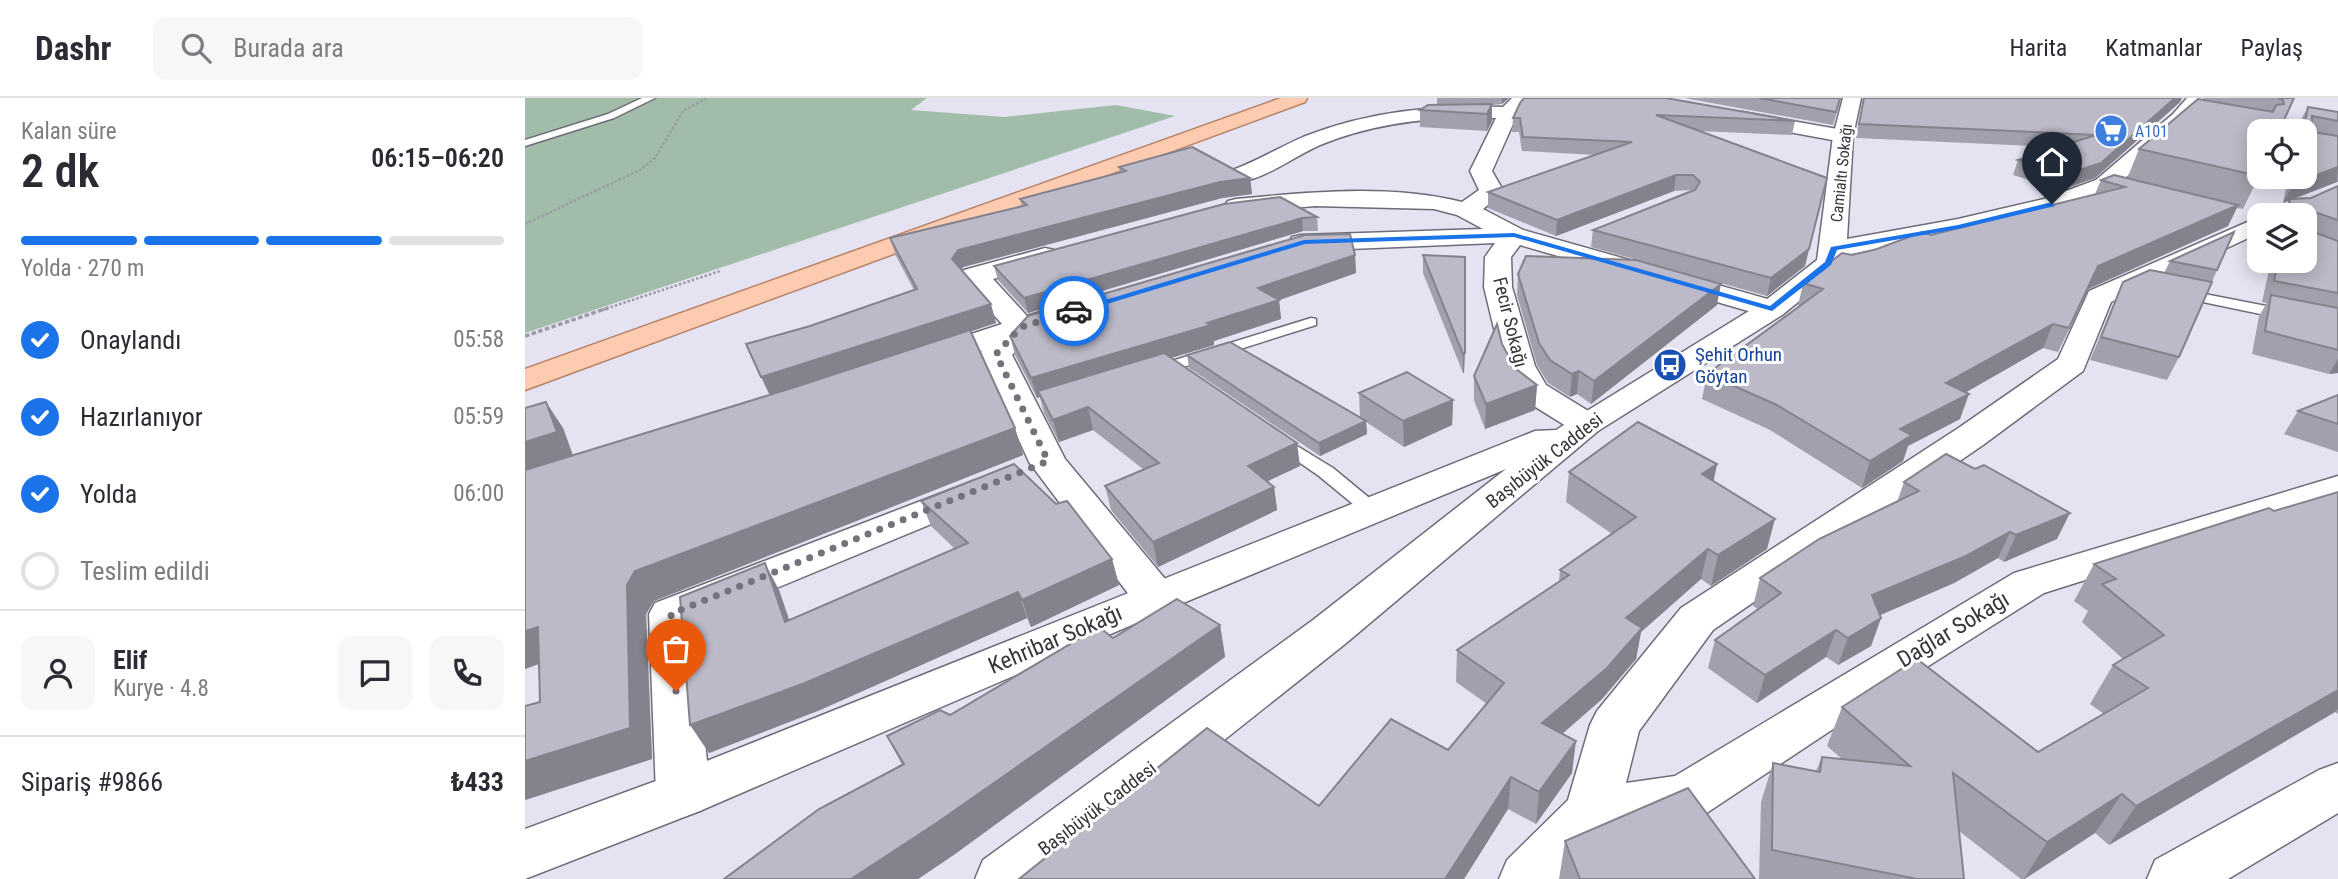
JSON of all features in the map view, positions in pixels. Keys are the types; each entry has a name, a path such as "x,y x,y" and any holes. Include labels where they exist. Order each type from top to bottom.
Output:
{"main road":[{"path":"557,342 1255,98"},
{"path":"525,380 1298,98"}],"street":[{"name":"Camialtı Sokağı","path":"1833,249 1843,136 1852,98"},
{"path":"1833,249 1958,227 2052,204 2104,185 2180,118 2197,98"},
{"path":"1238,176 1259,169 1310,142 1413,112 1515,105"},
{"path":"1466,210 1492,192 1481,171 1515,105"},
{"path":"1724,114 1843,136"},
{"path":"2180,118 2206,123"},
{"path":"2104,185 2130,191"},
{"path":"1211,211 1272,201 1434,202 1466,210 1514,235 1772,309"},
{"path":"2220,213 2247,220"},
{"path":"1528,879 1592,812 1615,725 1697,620 1958,445 2072,363 2099,297 2150,287 2247,230"},
{"path":"1559,247 1597,232"},
{"path":"1278,250 1304,242 1514,235"},
{"name":"Fecir Sokağı","path":"1514,235 1498,257 1498,287 1519,366 1533,391 1586,424"},
{"name":"Başıbüyük Caddesi","path":"1004,879 1329,632 1586,424 1772,309 1829,263 1833,249"},
{"path":"1021,327 974,276 1067,250"},
{"path":"906,366 1098,304"},
{"path":"1021,327 996,354 1029,409 1048,461 1155,597"},
{"name":"Kehribar Sokağı","path":"525,855 683,794 1155,597 1586,424"},
{"path":"683,794 671,614 1048,461"},
{"name":"Dağlar Sokağı","path":"1592,812 1686,798 1905,658 2029,583 2338,488"},
{"path":"2176,879 2338,786"}],"lane":[{"path":"525,143 611,116 650,98"},
{"path":"2150,287 2338,325"},
{"path":"1134,377 1311,322"},
{"path":"1171,366 1191,380"},
{"path":"1264,430 1327,472 1372,510"}],"path":[{"path":"525,224 640,170 655,158 683,111 707,98"}],"green space":[{"path":"525,98 927,98 911,110 1004,117 1116,105 1175,116 525,333"}],"building":[{"path":"1524,98 1666,98 1795,121 1656,115 1827,178 1809,249 1771,278 1593,230 1695,190 1700,182 1693,175 1676,175 1557,220 1488,192 1632,142 1523,137 1520,118 1513,118"},
{"path":"1759,98 1840,98 1836,112"},
{"path":"1864,98 2175,98 2101,163 2067,174 2018,160 2096,135 1859,124"},
{"path":"2278,98 2294,98 2284,119 2247,119 2247,173 2139,149 2198,99 2273,112 2276,105 2284,104 2283,100"},
{"path":"1492,104 1487,114 1420,110 1428,105"},
{"path":"2308,107 2338,112 2338,121 2312,116 2312,119 2306,119"},
{"path":"2317,133 2338,136 2338,167 2317,175"},
{"path":"1192,147 1250,178 1220,182 958,250 952,259 991,304 761,377 746,344 810,326 917,289 890,238 1027,205 1020,199 1126,171 1119,167"},
{"path":"2114,175 2238,205 2098,266 2069,328 2053,324 1946,383 1969,394 1900,429 1912,435 1870,461 1777,405 1707,374 1823,289 1803,283 1842,253 1852,255 1877,249 1922,232 1931,235 2125,187 2101,180"},
{"path":"2338,186 2338,220 2317,213 2317,203 2289,203 2290,199 2311,198"},
{"path":"1280,197 1317,217 1302,218 1024,298 994,266 1224,204"},
{"path":"2234,232 2217,270 2170,261"},
{"path":"2317,233 2338,241 2338,293 2274,281 2276,273 2317,273"},
{"path":"1350,234 1355,255 1258,288 1279,300 1207,323 1211,325 1031,378 1010,336 1028,316 1305,235"},
{"path":"1423,255 1465,257 1463,354"},
{"path":"1526,256 1636,260 1721,284 1594,381 1579,371 1572,374 1550,360 1539,343 1518,274"},
{"path":"2150,270 2212,282 2179,357 2101,337 2123,282"},
{"path":"2271,295 2338,308 2338,350 2265,331"},
{"path":"1497,324 1502,344 1515,368 1537,385 1486,404 1474,376"},
{"path":"970,330 1015,428 635,571 627,585 630,728 525,761 525,706 540,702 538,627 525,631 525,470"},
{"path":"1230,342 1366,421 1319,443 1187,355"},
{"path":"1164,353 1297,443 1248,466 1274,487 1153,542 1105,486 1159,463 1088,407 1053,420 1038,391"},
{"path":"1407,372 1453,400 1403,421 1359,393"},
{"path":"2338,395 2338,424 2298,411"},
{"path":"546,402 557,432 525,442 525,408"},
{"path":"1638,422 1717,464 1702,474 1775,519 1718,555 1708,549 1626,618 1642,628 1607,668 1542,723 1576,741 1539,792 1511,777 1445,879 1019,879 1207,728 1319,806 1391,719 1448,750 1504,683 1457,650 1569,575 1560,570 1636,517 1569,472"},
{"path":"1946,454 1975,469 1984,465 2070,513 2016,535 2010,532 1966,556 1872,595 1881,618 1848,638 1836,630 1765,675 1715,640 1781,593 1760,578 1819,539 1919,491 1904,482"},
{"path":"1014,464 1056,504 1067,501 1112,559 1022,600 1018,592 805,683 690,725 680,597 765,563 785,622 968,543 921,501"},
{"path":"2338,492 2338,690 2136,806 2122,794 2047,842 1953,773 1964,879 1917,879 1772,850 1773,763 1820,772 1822,757 1910,766 1842,707 1917,659 2038,752 2148,688 2113,665 2164,635 2102,584 2116,579 2094,564 2269,508 2274,511"},
{"path":"1177,599 1220,625 938,822 851,879 724,879 819,809 904,764 887,736 940,710 950,715 1099,627 1113,638"},
{"path":"1688,788 1755,879 1580,879 1565,841"}],"way so far":[{"path":"676,691 671,614 916,517 1048,461 996,354 1021,327 1074,311"}],"place":[{"name":"A101","path":"2111,131"},
{"name":"Şehit Orhun Göytan","path":"1670,365"}],"route":[{"path":"1074,311 1304,242 1514,235 1772,309 1829,263 1833,249 1958,227 2052,204"}]}
